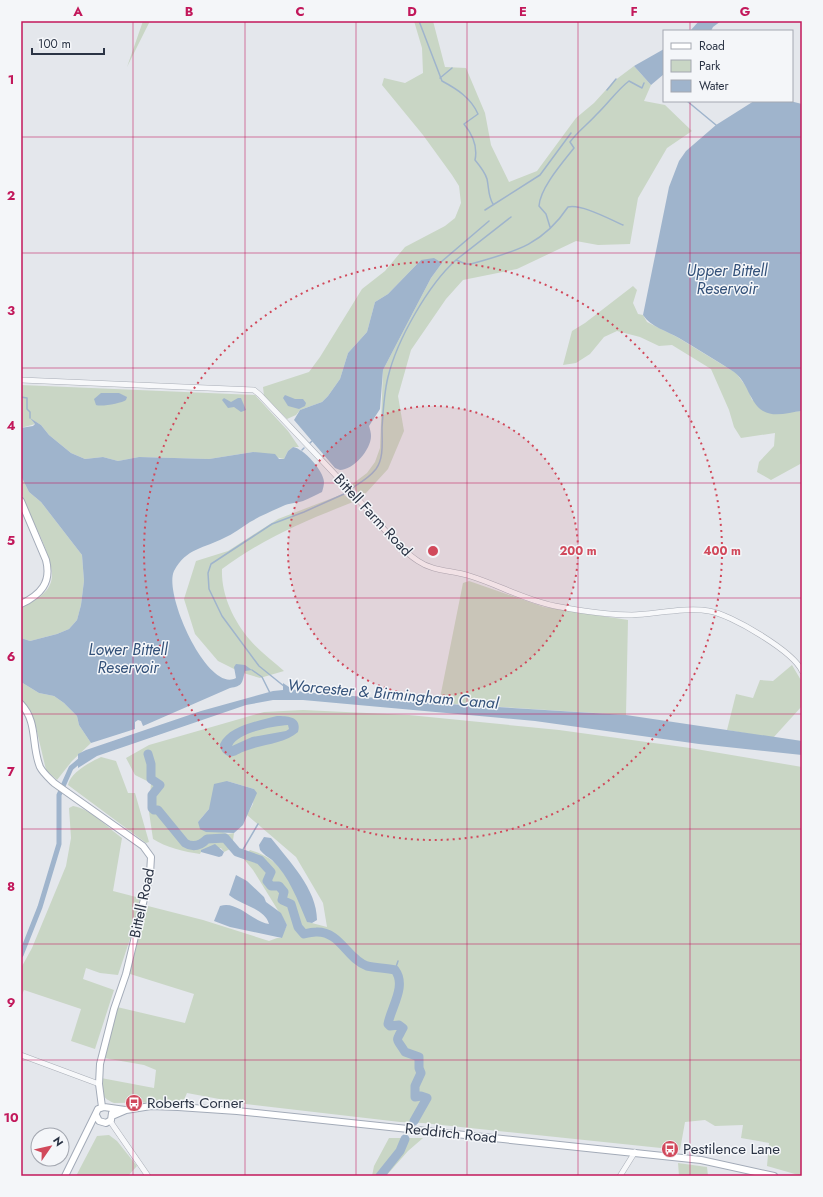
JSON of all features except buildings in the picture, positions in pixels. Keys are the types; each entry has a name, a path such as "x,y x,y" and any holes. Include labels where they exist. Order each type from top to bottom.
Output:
{"main road":[{"path":"21,501 46,560 48,570 46,583 42,590 32,599 21,604"},
{"name":"Bittell Road","path":"21,704 33,725 39,765 43,772 54,784 143,846 151,857 150,874 140,919 103,1052 99,1084 104,1107"},
{"name":"Redditch Road","path":"104,1107 126,1110 151,1106 237,1111 635,1152 701,1160 774,1176"},
{"path":"64,1176 98,1109 104,1107 111,1110 111,1118 106,1123 101,1122 88,1130"},
{"name":"Redditch Road","path":"111,1118 126,1110"},
{"path":"96,1115 101,1122"}],"street":[{"name":"Bittell Farm Road","path":"21,380 254,390 342,482 401,547 427,567 470,576 533,601 556,606 630,615 709,611 734,620 776,644 799,665 802,671"},
{"path":"21,1055 99,1084"},
{"path":"111,1118 148,1176"},
{"path":"620,1176 635,1152"}],"green space":[{"path":"143,21 150,21 127,67"},
{"path":"414,21 433,21 445,67 466,68 485,113 491,145 509,182 537,171 576,118 594,103 614,81 634,66 651,85 644,101 665,105 692,131 667,148 638,198 630,244 598,245 576,241 517,269 463,280 446,299 411,350 398,396 404,431 388,469 366,493 360,494 351,485 367,473 375,462 380,448 383,370 431,278 442,263 421,260 388,294 375,302 367,332 348,353 340,379 322,402 300,410 296,415 287,419 264,396 263,387 309,372 362,289 385,271 405,247 445,226 455,218 461,203 459,186 423,135 382,85 384,78 405,83 423,73 422,48"},
{"path":"633,286 637,290 633,303 638,314 643,315 647,322 677,337 736,373 748,389 752,400 789,412 802,411 802,463 771,480 757,472 759,462 774,446 775,433 741,438 734,427 729,410 711,369 672,345 659,346 640,337 617,331 604,337 590,354 576,363 563,365 572,331 585,323"},
{"path":"21,385 255,395 288,431 299,447 293,447 288,451 284,459 253,452 209,459 139,457 118,461 103,457 85,459 71,453 49,435 41,425 31,419 35,424 21,428"},
{"path":"21,476 29,492 41,502 82,555 84,581 81,605 77,620 69,629 57,634 30,641 21,638 21,608 39,598 46,591 51,582 52,573 46,550 21,491"},
{"path":"343,494 353,502 269,539 237,558 222,569 222,578 226,597 238,624 254,644 284,671 260,678 240,672 218,661 195,634 184,599 196,561 228,551 278,519"},
{"path":"469,581 544,607 628,620 626,715 439,703 463,583"},
{"path":"792,665 802,682 802,706 773,738 727,730 736,694 753,698 760,680 773,681"},
{"path":"21,682 39,693 54,696 64,703 77,716 79,725 91,743 72,761 57,780 46,770 35,723 21,698"},
{"path":"303,710 409,715 559,730 690,748 802,767 802,1176 767,1166 769,1143 741,1138 743,1125 715,1126 705,1120 685,1122 680,1150 423,1123 400,1122 246,1104 187,1093 183,1102 114,1103 106,1099 102,1091 101,1078 154,1088 156,1070 144,1065 104,1058 117,1007 185,1023 194,994 127,973 144,905 203,920 269,941 281,938 287,925 253,870 243,858 250,850 270,859 283,872 293,888 308,922 327,927 323,903 296,857 247,815 253,804 254,789 227,781 209,809 198,822 228,834 234,833 232,848 224,852 221,848 202,850 200,854 169,847 153,839 149,812 151,783 135,775 126,758 149,745 264,712"},
{"path":"101,757 116,761 128,793 135,793 149,842 146,843 68,785 72,776 76,772"},
{"path":"73,806 86,811 99,819 122,838 113,891 140,898 136,921 118,975 100,973 86,968 83,979 114,990 95,1049 71,1041 81,1009 24,990 21,997 21,968 32,948 66,866 71,838 69,808"},
{"path":"109,1135 117,1141 137,1166 128,1176 76,1176 97,1136"},
{"path":"389,1138 423,1138 408,1151 386,1176 372,1176 374,1166"},
{"path":"678,1163 707,1167 708,1176 679,1176"}],"water":[{"path":"699,21 721,21 712,30 691,30"},
{"path":"663,50 663,75 651,85 634,66"},
{"name":"Upper Bittell Reservoir","path":"752,102 793,102 802,104 802,411 772,414 763,411 755,403 739,376 734,372 679,338 650,323 643,315 669,187 679,161 686,151 716,125"},
{"path":"434,258 442,263 431,278 383,370 380,409 369,426 371,436 368,447 356,463 350,467 340,470 335,468 294,420 300,410 322,402 340,379 348,353 367,332 375,302 388,294 421,260"},
{"path":"101,393 119,393 127,397 124,401 96,405 94,399"},
{"path":"285,395 295,399 303,399 306,403 305,406 299,409 288,406 283,398"},
{"path":"224,398 231,402 241,398 246,410 241,412 234,407 228,408 222,400"},
{"name":"Lower Bittell Reservoir","path":"30,418 41,425 49,435 71,453 85,459 103,457 118,461 139,457 209,459 253,452 275,454 279,459 284,459 288,451 293,447 302,451 317,466 323,477 324,483 322,492 303,501 285,505 250,522 237,531 190,553 179,563 174,571 172,583 175,600 181,619 190,639 201,657 213,671 225,679 236,678 234,667 236,664 245,665 252,670 245,671 240,685 143,726 141,721 138,720 135,722 135,729 91,743 79,725 77,716 64,703 54,696 39,693 21,682 21,638 30,641 57,634 69,629 77,620 81,605 84,581 82,555 41,502 29,492 21,476 21,428 33,426 35,424"},
{"path":"283,683 292,689 303,692 400,701 626,715 802,741 802,755 699,744 535,721 303,700 273,700 246,705 97,756 78,768 78,754 86,750 201,711 273,691 283,690"},
{"path":"277,716 294,718 298,723 298,732 287,739 234,756 228,756 222,751 220,744 230,732 253,722","holes":["288,725 289,729 286,731 252,737 232,746 241,737 249,733"]},
{"path":"227,781 254,789 257,793 243,825 234,833 206,832 200,829 198,822 209,809 214,784"},
{"path":"264,837 271,838 307,886 316,909 317,920 312,923 307,922 283,873 272,860 260,850 259,845"},
{"path":"215,844 224,852 222,856 219,857 201,852 201,850"},
{"path":"236,875 247,881 264,897 266,902 281,913 287,925 282,938 230,927 214,921 220,906 226,905 233,906 257,920 269,924 263,914 229,895"}],"waterway":[{"path":"419,21 442,81 463,94 472,103 478,114 464,124 474,141 476,150 475,160 486,176 489,195 493,204"},
{"path":"440,78 452,68"},
{"path":"607,90 616,79"},
{"path":"550,227 546,214 539,206 540,199 548,183 574,148 570,142 629,81 642,88 644,83"},
{"path":"688,102 716,125"},
{"path":"485,210 540,175 571,133"},
{"path":"352,488 370,475 379,465 382,450 382,428 386,389 392,362 398,347 425,298 445,271 456,260 466,264 471,264 500,256 526,246 548,231 568,207 588,210 623,225"},
{"path":"456,260 511,217"},
{"path":"441,262 489,221"},
{"path":"21,397 27,398 27,409 30,412 30,418"},
{"path":"285,687 259,666 222,616 209,589 208,573 211,564 272,524 304,512 344,494"},
{"path":"252,670 262,677 270,693"},
{"path":"148,754 151,764 151,779 160,785 152,795 152,808 154,810 158,810 185,843 196,846 207,839 225,838 237,852 260,860 271,872 267,881 271,886 279,886 284,892 282,900 291,904 298,927 304,934 314,932 324,933 337,940 354,958 367,966 395,970 398,976 399,990 388,1024 390,1026 399,1025 403,1028 398,1038 398,1042 405,1052 419,1057 419,1068 421,1073 415,1086 415,1097 421,1096 427,1098 414,1121"},
{"name":"Worcester & Birmingham Canal","path":"21,955 40,907 59,844 59,795 71,768 84,757"},
{"path":"241,853 258,824"},
{"path":"395,970 398,961"},
{"path":"380,1176 400,1151 405,1139"}],"place":[{"name":"Roberts Corner","path":"134,1103"},
{"name":"Pestilence Lane","path":"670,1149"}]}
